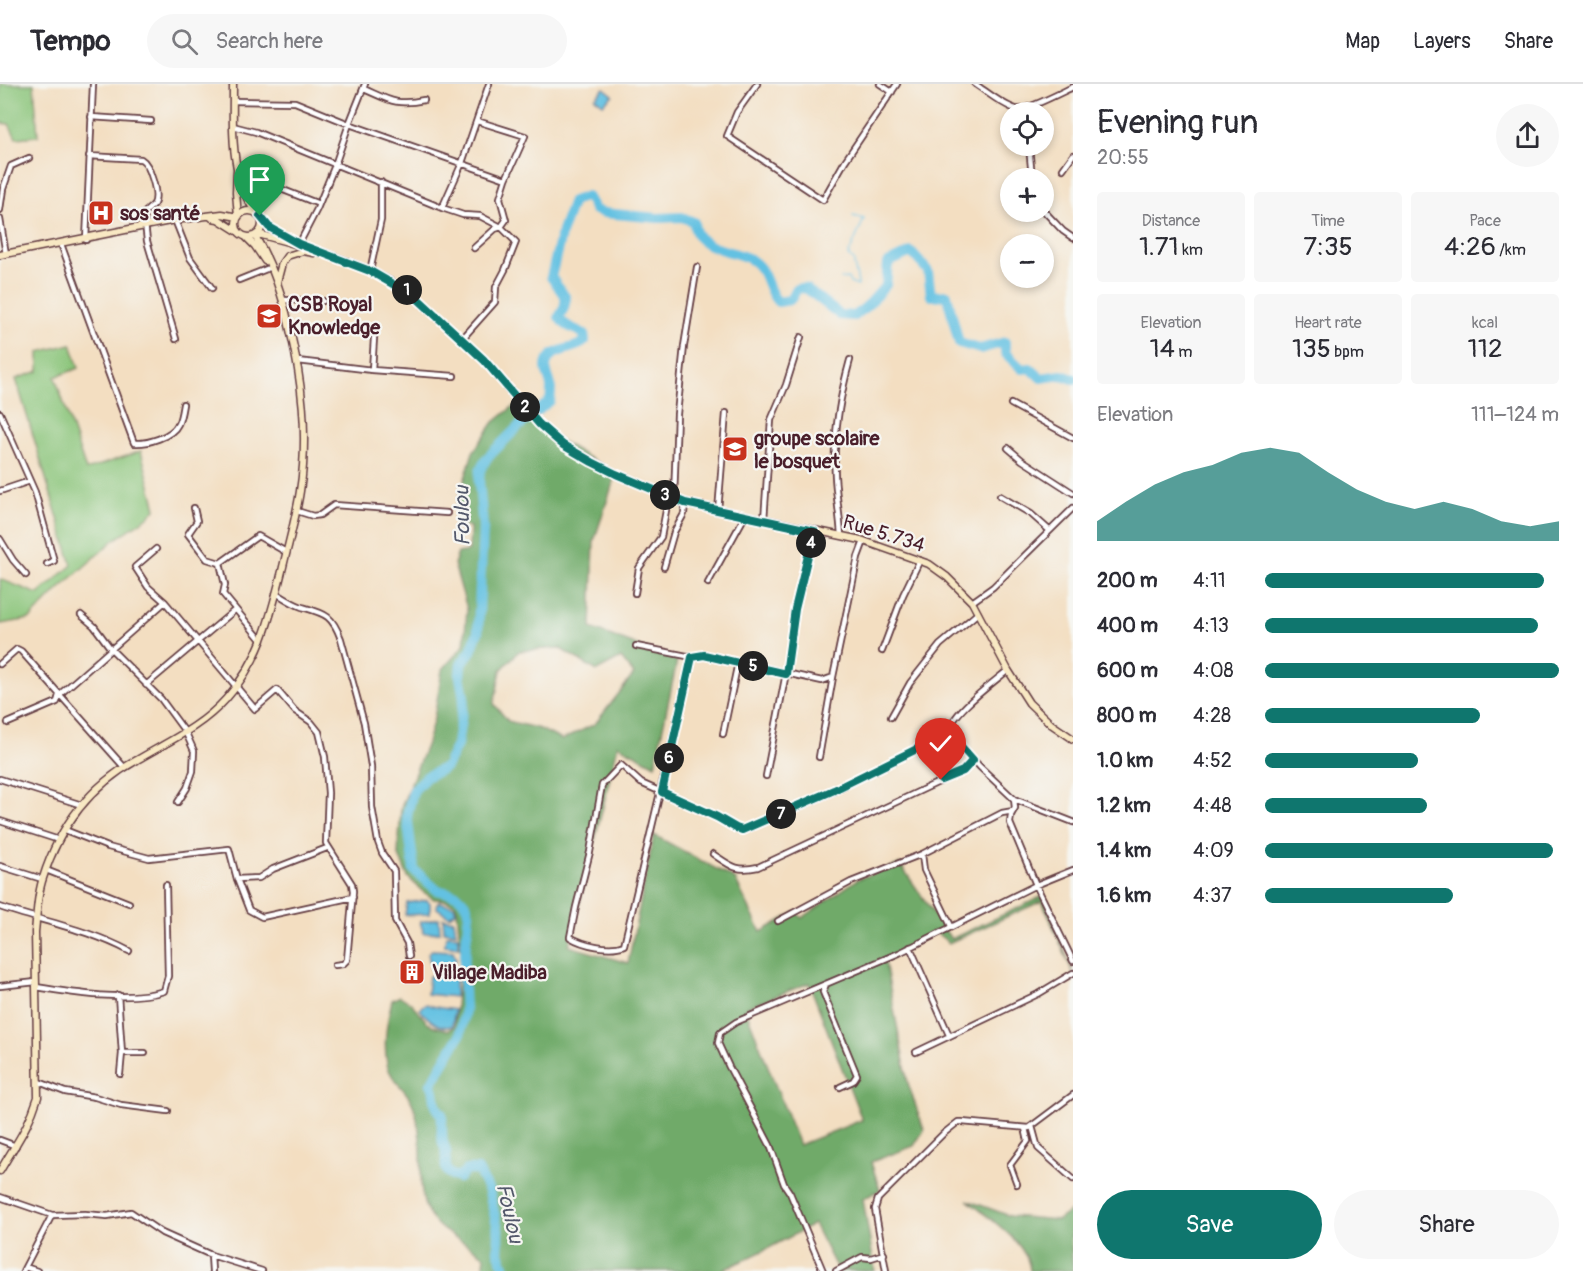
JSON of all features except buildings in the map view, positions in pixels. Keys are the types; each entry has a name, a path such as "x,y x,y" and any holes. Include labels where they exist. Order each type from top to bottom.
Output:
{"street":[{"path":"86,240 93,84"},
{"path":"233,84 233,126 237,170 238,217 236,225 243,235"},
{"path":"442,208 462,163 489,84"},
{"path":"757,84 737,112 727,136 823,200 845,161 897,84"},
{"path":"880,84 892,92"},
{"path":"975,84 1004,102"},
{"path":"986,91 990,84"},
{"path":"237,170 245,196 269,227 299,244 319,204 365,86 392,102 406,104 424,100"},
{"path":"1040,102 1073,87"},
{"path":"233,101 295,102 349,124 506,179"},
{"path":"91,117 151,121"},
{"path":"474,248 495,229 501,227 506,220 500,198 525,136 477,121"},
{"path":"233,126 256,132 442,208 463,215 480,216 501,227 516,242 496,287 495,302 462,339"},
{"path":"1063,169 1073,155"},
{"path":"90,156 134,158 146,162 156,197 154,204 144,212 146,226 155,271 176,339"},
{"path":"0,210 3,189 11,166 29,158"},
{"path":"263,182 319,204"},
{"path":"370,271 381,220 381,182"},
{"path":"0,219 3,255 86,240 175,220 230,214 238,217 249,211 260,216 262,223 257,235 283,300 298,361 304,425 303,463 297,511 276,593 256,657 236,687 206,718 186,733 124,767 92,792 59,840 42,879 36,919 38,1097 32,1117 0,1171"},
{"path":"202,217 218,219 243,235 255,246 276,280"},
{"path":"175,220 190,258 212,288"},
{"path":"1054,222 1073,238"},
{"path":"243,235 257,235"},
{"name":"Rue 5.734","path":"257,235 299,244 370,271 417,298 495,372 539,424 563,445 616,474 685,503 864,541 920,560 947,577 972,603 1008,670 1029,703 1052,724 1073,738"},
{"path":"62,244 134,444 147,443 178,426 183,404"},
{"path":"276,280 282,263 287,256 295,252 303,251 338,260"},
{"path":"635,593 639,568 662,537 667,505 674,499 677,414 684,346 697,267"},
{"path":"239,280 269,268"},
{"path":"283,300 323,302"},
{"path":"764,520 771,420 786,385 801,337"},
{"path":"372,370 374,338"},
{"path":"841,536 835,453 844,383 850,360"},
{"path":"298,361 372,370 454,376"},
{"path":"1011,404 1073,438"},
{"path":"0,413 40,506 54,561 47,564"},
{"path":"718,511 726,413"},
{"path":"1008,448 1073,493"},
{"path":"0,490 30,481"},
{"path":"1000,496 1030,514 1049,530"},
{"path":"664,567 674,532 684,514 685,503"},
{"path":"297,511 313,516 320,515 334,505 447,513"},
{"path":"194,508 196,521 188,534 207,559 220,563"},
{"path":"972,603 993,587 1073,508"},
{"path":"708,583 745,516"},
{"path":"766,776 786,674 795,609 814,531"},
{"path":"220,563 258,536 286,552"},
{"path":"0,538 13,560 27,575"},
{"path":"819,757 858,557 864,541"},
{"path":"156,549 135,567 148,587 165,602 255,709 277,690 295,711 305,717 320,732 328,793 326,843 327,848 352,884 353,897 347,960 343,964 335,965"},
{"path":"882,651 903,595 920,560"},
{"path":"220,563 225,585 223,594 262,641"},
{"path":"276,593 301,607 323,613 336,626 341,639 364,723 371,766 372,807 378,842 382,853 394,870 394,921 407,944 409,956"},
{"path":"8,723 57,702 59,695 165,602"},
{"path":"146,684 236,610"},
{"path":"891,717 910,683 940,645 978,613"},
{"path":"81,615 94,626 111,649 161,699 186,733 194,751 194,771 178,802"},
{"path":"636,646 692,657 704,655 822,681 833,677"},
{"path":"0,664 14,651 21,651 124,767"},
{"path":"692,657 662,792 624,945 617,948 578,942 570,937 590,852 602,785 621,765 641,783 662,792 717,817 742,830 834,790 949,733"},
{"path":"723,734 738,662"},
{"path":"949,733 958,714 1008,670"},
{"path":"949,733 973,760 1014,799 1073,822"},
{"path":"713,855 736,869 758,867 963,771 973,760"},
{"path":"0,779 82,805"},
{"path":"1014,799 1015,805 1010,823 1036,885 1073,961"},
{"path":"778,921 851,882 922,854 1002,813 1013,811"},
{"path":"0,821 59,840"},
{"path":"65,830 108,848 149,858 229,849 249,910 262,917 353,897"},
{"path":"237,879 259,878 273,869 327,848"},
{"path":"922,854 924,870 951,926"},
{"path":"0,867 42,879"},
{"path":"46,870 129,903"},
{"path":"823,1271 784,1184 770,1145 718,1043 720,1033 736,1022 795,999 910,947 1036,885 1073,870"},
{"path":"0,986 36,984 70,993 118,995 162,992 166,989 168,976 166,885"},
{"path":"0,908 117,944 129,951"},
{"path":"910,947 949,1035"},
{"path":"915,1052 1038,994 1073,973"},
{"path":"826,984 823,992 857,1075 853,1081 840,1087"},
{"path":"118,995 122,1053 120,1074"},
{"path":"122,1053 145,1053"},
{"path":"39,1082 65,1092 168,1111"},
{"path":"886,1271 875,1209 878,1199 914,1166 943,1134 958,1122 1025,1128 1032,1126 1073,1095"},
{"path":"1032,1126 1038,1148 1073,1179"},
{"path":"1017,1184 1010,1165 1028,1141 1025,1128"},
{"path":"0,1140 16,1146"},
{"path":"0,1197 52,1215 107,1216 131,1212 162,1233 211,1255 262,1271"},
{"path":"37,1271 24,1269 52,1215"},
{"path":"836,1271 862,1257 871,1258 884,1254"},
{"path":"211,1255 212,1271"}],"green space":[{"path":"0,84 34,84 38,136 16,138 9,124 0,123"},
{"path":"71,344 79,368 55,377 86,470 141,451 156,508 148,517 114,540 58,590 30,619 0,624 0,579 38,594 72,565 16,379 39,371 39,352"},
{"path":"520,401 551,435 616,474 594,541 591,628 677,661 655,765 618,745 569,946 628,963 654,835 735,879 761,932 796,912 802,918 858,879 900,864 951,939 1043,896 1073,973 1042,901 949,943 934,931 885,962 908,1083 924,1130 914,1146 871,1162 880,1190 863,1199 875,1271 838,1271 814,1224 721,1271 483,1271 485,1257 447,1233 433,1221 428,1213 422,1190 421,1150 416,1116 411,1100 389,1070 385,1048 386,1032 392,1000 400,996 412,1004 433,1026 448,1030 454,1027 461,951 455,904 446,900 434,899 408,877 398,853 401,808 427,743 434,718 442,670 464,645 467,609 454,564 458,553 469,551 470,527 459,525 457,504 473,452 494,422","holes":["559,648 597,671 621,658 634,674 595,724 562,740 540,729 508,721 494,704 501,670 519,651","809,983 862,1120 799,1145 745,1008"]},
{"path":"967,1200 1010,1216 1058,1220 1073,1209 1071,1240 1073,1271 1030,1271 1028,1261 1015,1240"}],"water":[{"path":"604,88 613,95 603,104 595,98"},
{"path":"427,900 430,903 430,914 405,915 407,903"},
{"path":"439,902 454,906 456,912 449,916 437,908 436,905"},
{"path":"439,918 440,932 424,933 420,922"},
{"path":"443,918 454,920 456,933 444,931"},
{"path":"447,935 458,936 458,947 444,945"},
{"path":"432,950 453,951 456,959 452,968 431,969 428,953"},
{"path":"455,973 455,997 427,994 429,976"},
{"path":"427,1004 455,1010 452,1026 438,1025 430,1020 420,1009"}],"waterway":[{"name":"Foulou","path":"506,1271 498,1251 499,1234 489,1191 478,1170 467,1170 459,1178 447,1171 446,1151 442,1136 442,1114 437,1107 431,1084 460,1035 465,1009 463,973 469,913 466,904 457,895 437,890 414,870 407,815 413,791 426,777 446,767 457,745 464,698 460,676 461,664 471,651 478,632 483,527 480,470 487,458 519,426 550,401 551,386 546,367 551,356 585,341 584,334 561,321 559,317 566,298 551,277 562,231 573,201 587,196 595,210 604,213 658,218 682,217 694,222 700,238 707,243 756,263 778,302 790,300 799,288 807,289 840,315 855,316 870,303 886,285 888,263 911,252 928,271 931,296 947,295 959,343 980,349 1005,342 1005,353 1022,369 1030,368 1041,378 1062,375 1073,379"},
{"path":"841,279 848,278 850,283 858,286 854,260 848,256 864,219 853,216"}],"place":[{"name":"sos santé","path":"101,213"},
{"name":"CSB Royal Knowledge","path":"269,316"},
{"name":"groupe scolaire le bosquet","path":"735,449"},
{"name":"Village Madiba","path":"412,972"}],"route":[{"path":"260,216 269,227 299,244 370,271 417,298 484,360 539,424 563,445 592,462 685,503 814,531 795,609 786,674 704,655 692,657 662,792 742,830 796,808 949,733 973,760 963,771 941,780"}]}
